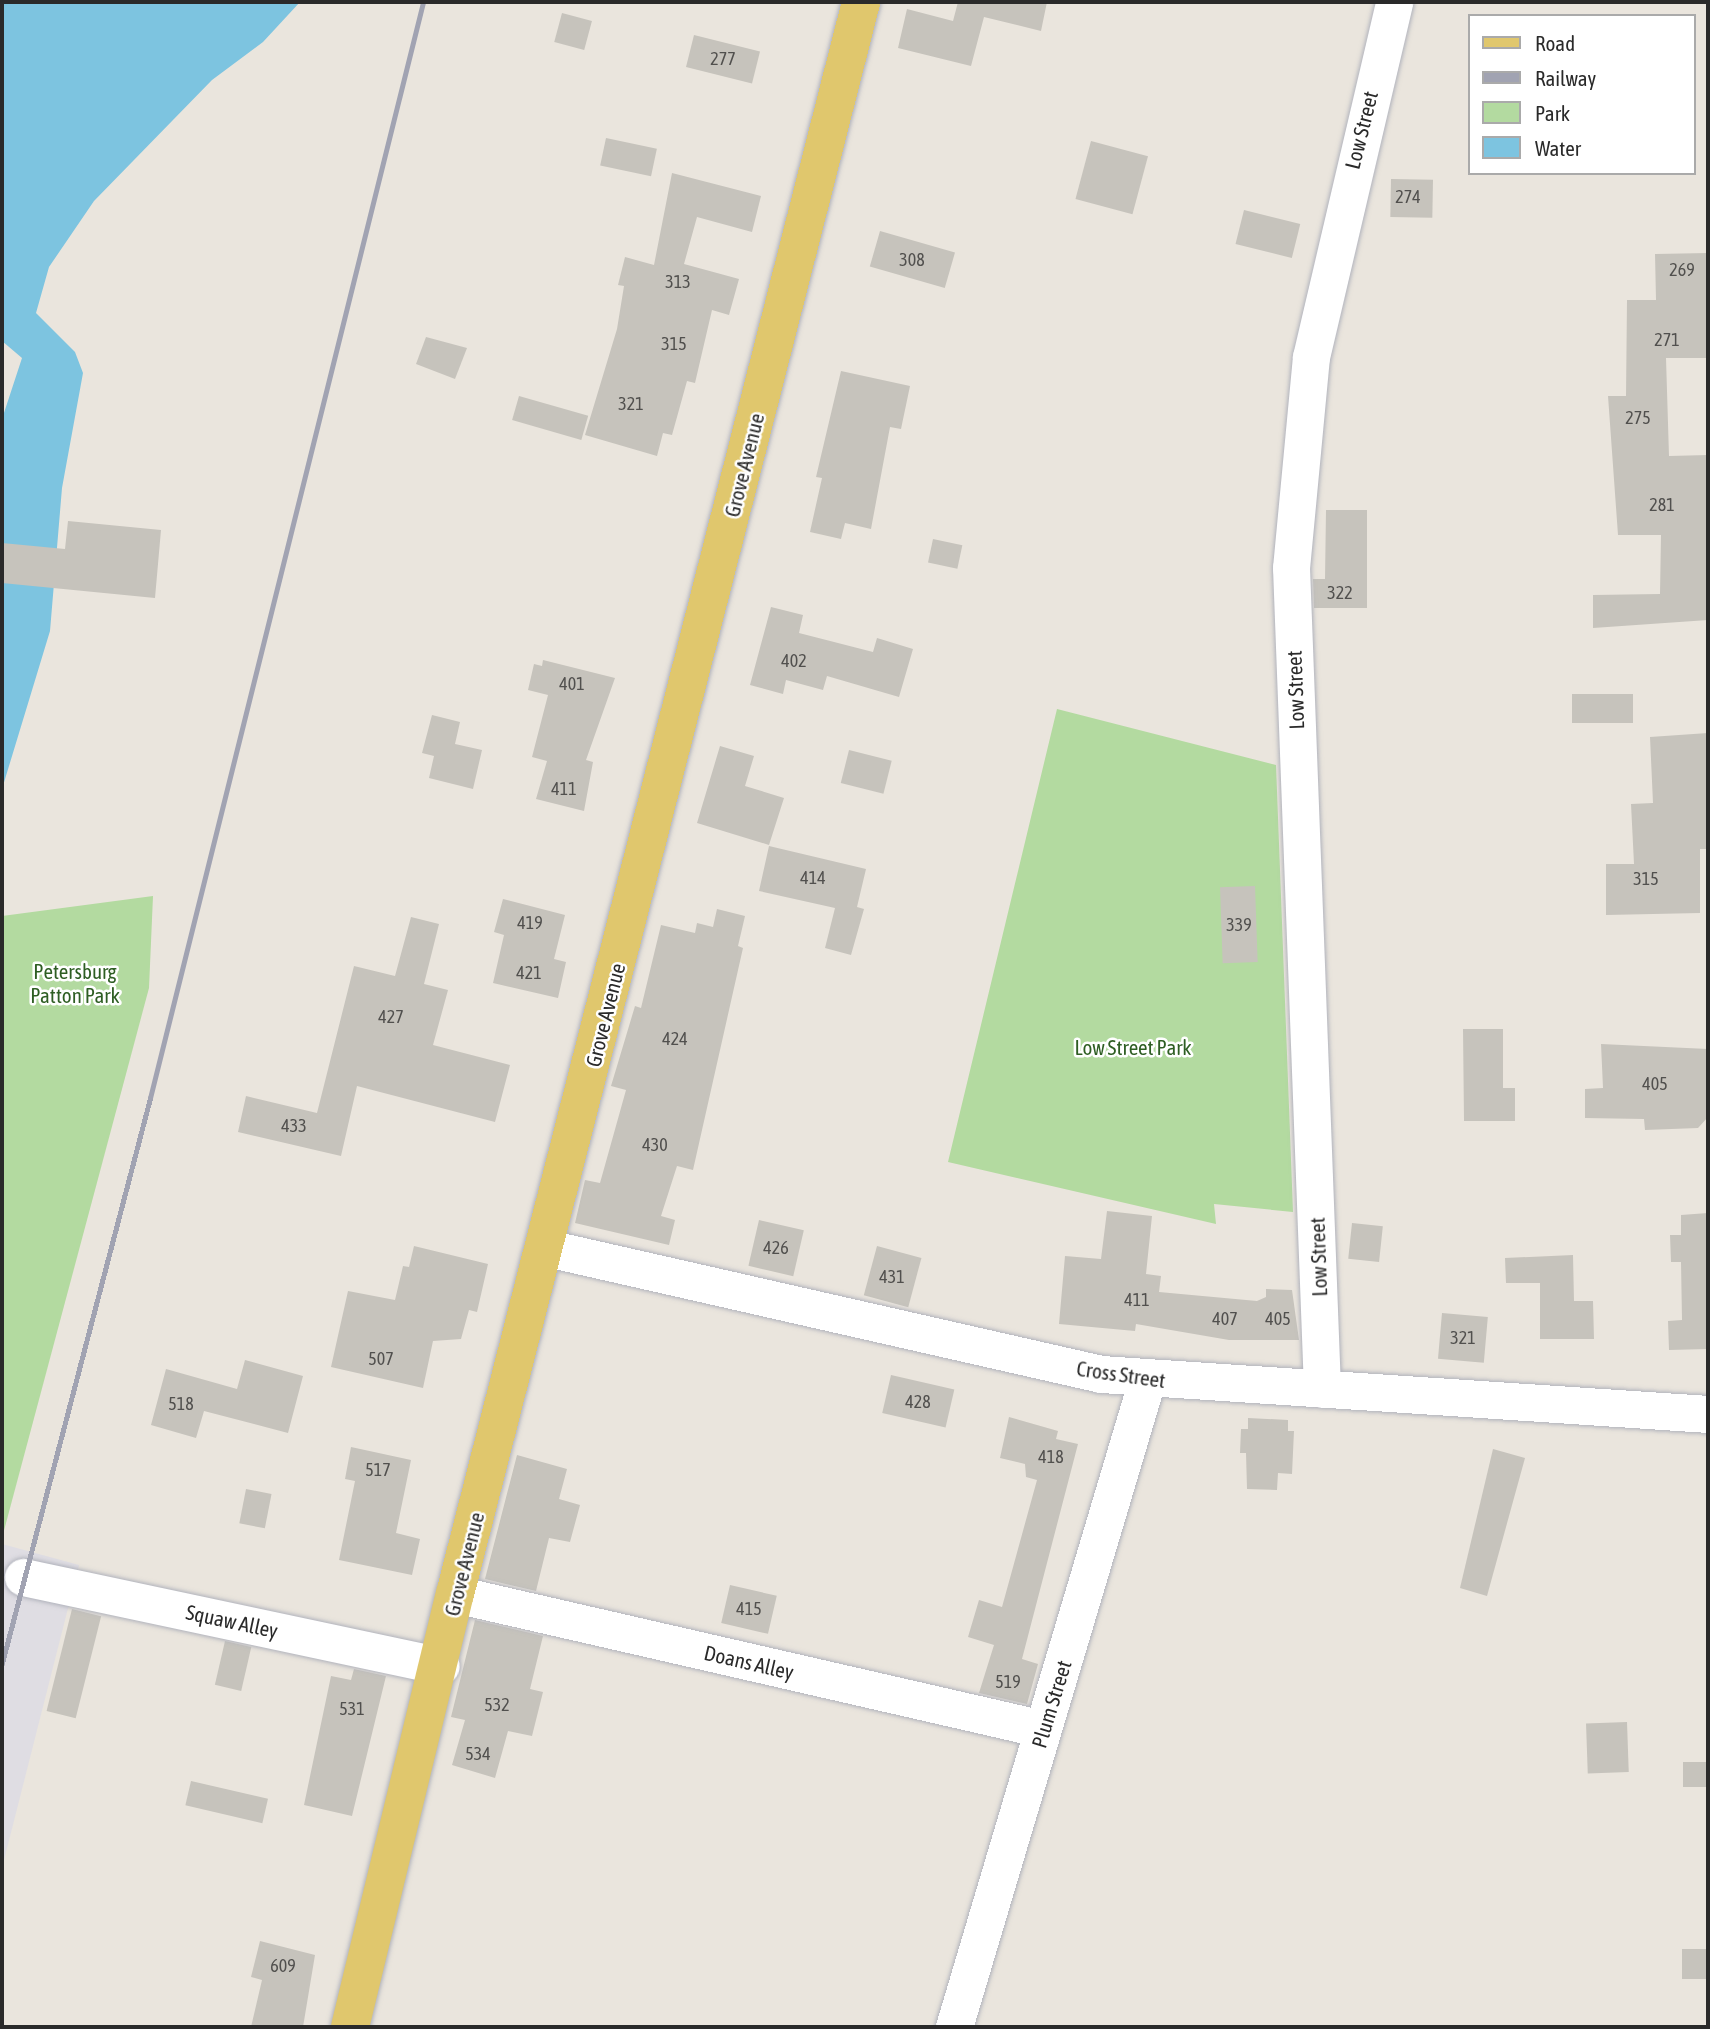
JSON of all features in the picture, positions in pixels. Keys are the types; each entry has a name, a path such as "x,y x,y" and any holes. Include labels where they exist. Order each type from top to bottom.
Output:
{"main road":[{"name":"Grove Avenue","path":"350,2027 441,1666 455,1594 547,1248 861,2"}],"street":[{"name":"Low Street","path":"1322,1389 1292,568 1311,357 1394,2"},
{"name":"Cross Street","path":"547,1248 952,1343 1147,1380 1708,1414"},
{"name":"Plum Street","path":"954,2027 1147,1380"},
{"name":"Squaw Alley","path":"23,1577 441,1666"},
{"name":"Doans Alley","path":"455,1594 1043,1729"}],"shaded area":[{"path":"2,1544 79,1565 2,1868"}],"green space":[{"name":"Low Street Park","path":"1057,709 1276,765 1293,1212 1214,1204 1216,1224 948,1162"},
{"name":"Petersburg Patton Park","path":"153,896 149,988 2,1538 2,916"}],"water":[{"path":"2,2 300,2 263,42 212,80 94,201 49,267 36,313 75,352 83,373 62,488 50,631 2,789 2,419 22,358 2,341"}],"building":[{"path":"958,2 1047,2 1041,31 984,17 971,66 898,48 907,9 953,21"},
{"path":"562,13 592,21 584,50 554,42"},
{"path":"694,35 760,51 752,83 686,67"},
{"path":"606,138 657,149 651,176 600,165"},
{"path":"1091,141 1148,156 1132,214 1075,199"},
{"path":"672,173 761,196 752,232 697,217 684,264 739,279 729,315 712,310 695,383 687,381 672,435 663,433 657,456 585,435 617,329 624,286 618,285 625,257 654,265"},
{"path":"1391,179 1433,180 1432,218 1390,217"},
{"path":"1244,210 1300,224 1292,258 1236,244"},
{"path":"880,231 955,252 945,288 870,267"},
{"path":"1708,253 1708,358 1666,358 1669,456 1708,455 1708,620 1593,628 1593,595 1660,594 1661,535 1618,535 1608,396 1626,396 1627,300 1656,300 1655,254"},
{"path":"426,337 467,348 455,379 416,364"},
{"path":"841,371 910,386 901,429 890,427 871,529 845,523 841,539 810,532 822,478 816,477"},
{"path":"519,396 588,416 581,440 512,420"},
{"path":"1326,510 1367,510 1367,608 1314,608 1313,579 1325,579"},
{"path":"68,521 161,530 155,598 2,583 2,543 65,549"},
{"path":"933,539 962,545 957,569 928,562"},
{"path":"771,607 803,615 799,633 873,652 877,638 913,649 899,697 827,676 823,690 786,680 783,694 750,685"},
{"path":"543,660 615,678 586,760 593,762 584,811 536,799 547,761 532,757 548,695 528,690 534,664 542,666"},
{"path":"1572,694 1633,694 1633,723 1572,723"},
{"path":"432,715 460,722 455,744 482,750 473,789 429,778 434,756 422,753"},
{"path":"1708,733 1708,849 1700,849 1700,913 1606,915 1606,864 1634,864 1631,804 1653,803 1650,737"},
{"path":"720,746 754,756 745,786 784,798 769,845 697,823"},
{"path":"849,750 892,761 883,794 841,783"},
{"path":"769,846 866,869 857,907 864,909 851,955 825,948 835,908 759,891"},
{"path":"1255,886 1258,962 1223,963 1220,887"},
{"path":"503,899 565,915 554,959 566,962 558,998 493,983 504,935 494,932"},
{"path":"717,909 745,916 738,946 743,948 693,1170 677,1166 661,1216 675,1220 669,1245 575,1223 585,1180 600,1183 626,1090 611,1086 635,1006 641,1008 661,925 695,933 697,923 713,927"},
{"path":"411,917 439,924 424,984 448,990 433,1045 510,1065 495,1122 357,1086 341,1156 238,1132 246,1096 317,1113 354,966 395,976"},
{"path":"1463,1029 1503,1029 1503,1088 1515,1088 1515,1121 1464,1121"},
{"path":"1601,1044 1708,1049 1708,1117 1698,1128 1645,1130 1644,1119 1585,1118 1585,1089 1603,1088"},
{"path":"1107,1211 1152,1216 1146,1274 1161,1276 1159,1292 1257,1301 1266,1297 1266,1289 1292,1290 1299,1340 1229,1340 1136,1324 1135,1331 1059,1324 1065,1256 1101,1259"},
{"path":"1708,1213 1708,1349 1669,1350 1668,1321 1682,1320 1681,1262 1671,1262 1670,1235 1681,1235 1681,1215"},
{"path":"759,1220 804,1230 793,1276 748,1266"},
{"path":"1352,1223 1383,1226 1379,1262 1348,1259"},
{"path":"414,1246 488,1264 477,1312 469,1310 461,1339 433,1341 423,1388 331,1367 348,1291 395,1300 403,1266 409,1267"},
{"path":"877,1246 921,1258 908,1307 864,1295"},
{"path":"1573,1255 1574,1301 1593,1301 1594,1339 1540,1339 1540,1283 1506,1283 1505,1258"},
{"path":"1442,1313 1488,1317 1484,1363 1438,1359"},
{"path":"245,1360 303,1376 288,1433 204,1411 196,1438 151,1425 166,1369 237,1389"},
{"path":"891,1375 954,1390 946,1428 882,1413"},
{"path":"1009,1417 1058,1431 1056,1439 1078,1444 1022,1659 1038,1664 1027,1704 979,1693 994,1645 968,1637 979,1600 1002,1607 1037,1480 1026,1477 1025,1464 1000,1458"},
{"path":"1248,1418 1288,1420 1288,1431 1294,1431 1292,1474 1278,1473 1277,1490 1247,1489 1246,1453 1240,1453 1241,1429 1248,1429"},
{"path":"351,1447 411,1460 396,1533 420,1539 412,1575 339,1560 355,1481 345,1479"},
{"path":"1493,1449 1525,1458 1487,1596 1460,1588"},
{"path":"517,1455 567,1469 559,1499 580,1505 570,1542 549,1538 536,1591 485,1579"},
{"path":"246,1489 272,1494 265,1528 239,1523"},
{"path":"730,1585 777,1596 768,1634 721,1623"},
{"path":"72,1609 101,1616 76,1718 47,1711"},
{"path":"475,1620 543,1636 530,1689 543,1692 532,1736 508,1731 495,1778 452,1765 465,1720 451,1717"},
{"path":"225,1641 251,1647 241,1691 215,1685"},
{"path":"354,1669 386,1676 352,1816 304,1805 331,1676 351,1680"},
{"path":"1627,1722 1629,1772 1588,1773 1586,1723"},
{"path":"1683,1762 1708,1762 1708,1787 1683,1787"},
{"path":"191,1781 268,1799 262,1823 185,1805"},
{"path":"260,1941 315,1955 303,2027 251,2027 262,1980 251,1977"},
{"path":"1682,1949 1708,1949 1708,1979 1682,1979"}],"railway":[{"path":"2,1663 150,1098 423,2"}]}
